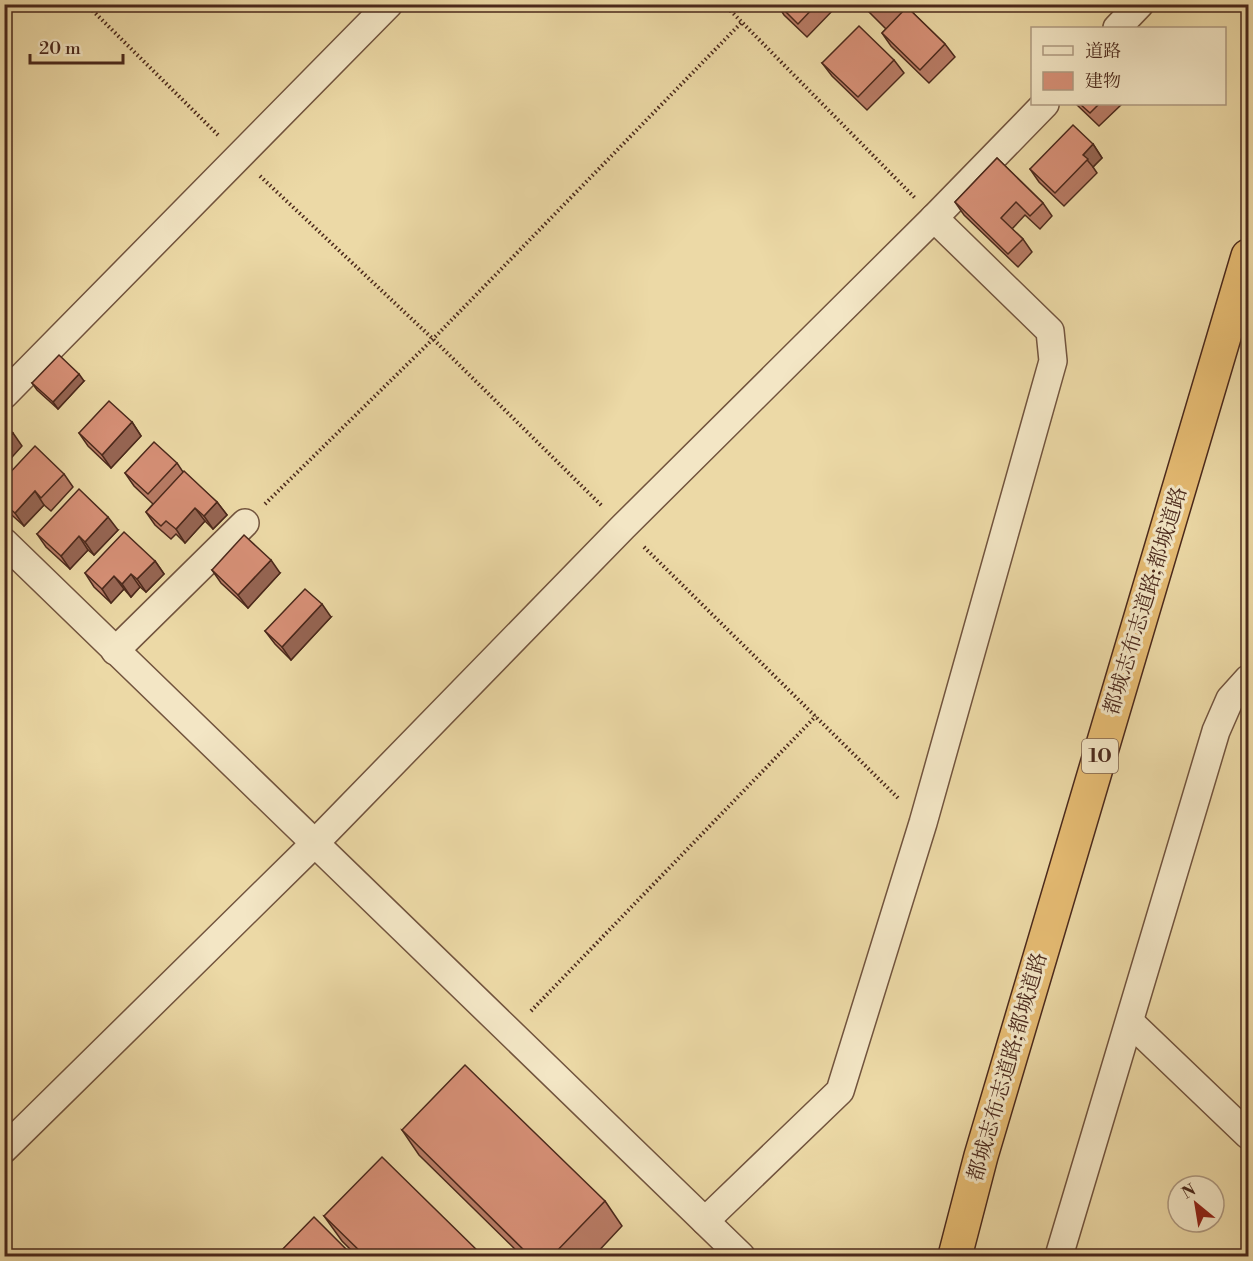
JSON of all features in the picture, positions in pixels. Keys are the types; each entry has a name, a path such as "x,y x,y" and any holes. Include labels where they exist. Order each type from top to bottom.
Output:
{"highway":[{"name":"都城志布志道路;都城道路","path":"955,1257 981,1156 1248,256"}],"street":[{"path":"4,395 389,4"},
{"path":"1118,27 1140,4"},
{"path":"4,1149 315,843 623,527 934,218 1044,105"},
{"path":"705,1221 840,1091 923,823 1053,361 1050,331 934,218"},
{"path":"115,651 245,524"},
{"path":"4,542 511,1031 741,1257"},
{"path":"1059,1257 1131,1023 1216,731 1230,699 1248,679"},
{"path":"1131,1023 1248,1135"}],"path":[{"path":"86,4 239,156 433,339 923,823"},
{"path":"724,4 934,218"},
{"path":"245,524 433,339 742,22"},
{"path":"511,1031 816,716"}],"building":[{"path":"778,4 817,4 798,24"},
{"path":"867,4 879,4 873,11"},
{"path":"907,7 945,44 920,70 882,33"},
{"path":"859,26 894,60 858,97 822,63"},
{"path":"1081,105 1098,105 1090,113"},
{"path":"1073,125 1093,144 1083,155 1088,159 1055,193 1030,169"},
{"path":"997,158 1043,203 1030,216 1016,202 1001,218 1023,239 1008,254 955,202"},
{"path":"59,355 79,374 53,402 32,383"},
{"path":"109,401 132,422 102,455 79,433"},
{"path":"4,425 13,433 4,442"},
{"path":"154,442 177,463 148,494 125,473"},
{"path":"35,446 64,474 41,498 35,491 15,513 4,504 4,479"},
{"path":"184,471 217,502 204,516 195,508 176,529 166,521 161,526 146,512"},
{"path":"79,489 108,517 85,542 79,536 61,556 37,534"},
{"path":"124,532 155,561 137,579 131,574 122,584 114,576 102,589 85,573"},
{"path":"244,535 271,560 238,595 212,570"},
{"path":"305,589 322,604 282,647 265,631"},
{"path":"465,1065 605,1201 551,1257 531,1257 402,1130"},
{"path":"382,1157 484,1257 366,1257 324,1216"},
{"path":"314,1217 354,1257 275,1257"}]}
